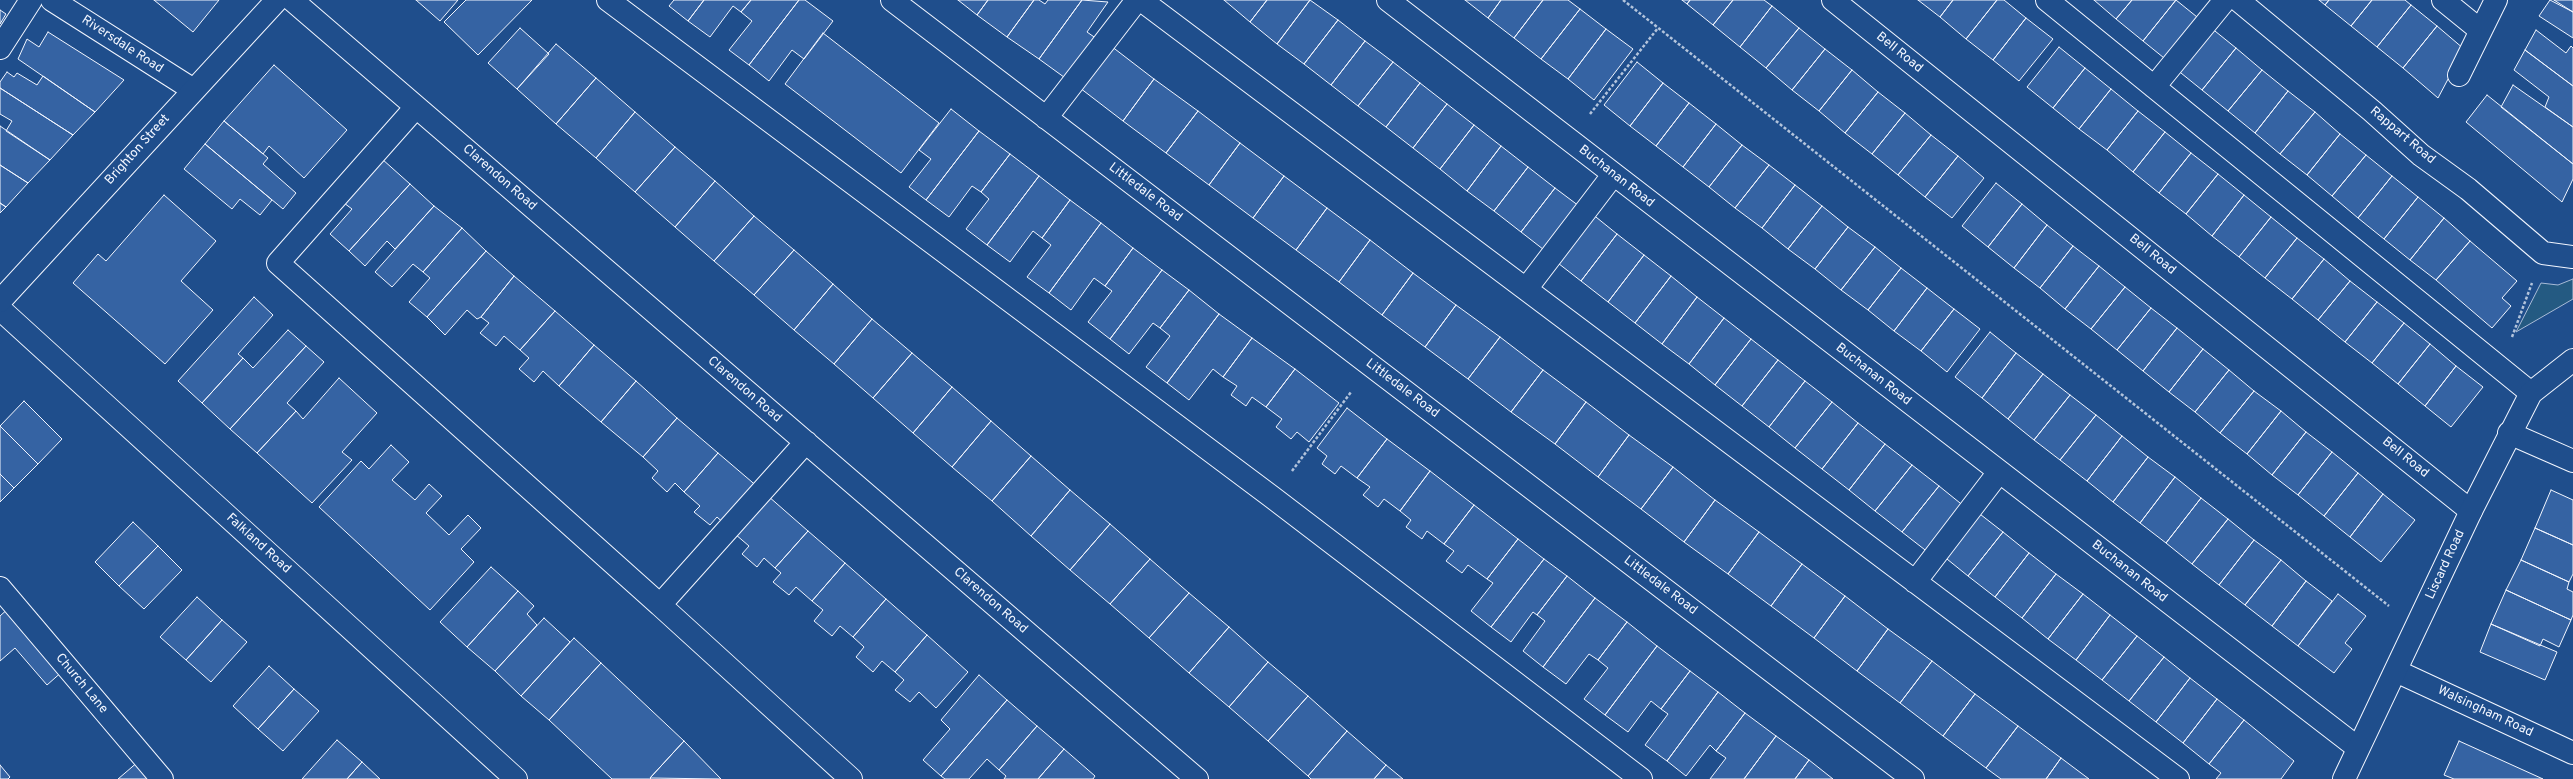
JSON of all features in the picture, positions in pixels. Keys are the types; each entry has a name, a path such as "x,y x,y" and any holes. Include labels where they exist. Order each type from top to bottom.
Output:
{"street":[{"path":"0,48 32,0"},
{"name":"Brighton Street","path":"0,301 192,90 277,0"},
{"name":"Clarendon Road","path":"292,0 1197,779"},
{"path":"608,0 1272,497 1641,779"},
{"name":"Littledale Road","path":"892,0 1913,779"},
{"path":"1046,118 1137,0"},
{"path":"1141,0 2178,779"},
{"name":"Buchanan Road","path":"1388,0 2358,748"},
{"name":"Bell Road","path":"1833,0 2471,511"},
{"path":"2047,0 2531,393"},
{"path":"2154,87 2225,0"},
{"name":"Rappart Road","path":"2238,0 2372,111 2421,155 2468,189 2543,253"},
{"path":"2443,0 2480,30"},
{"path":"2459,75 2496,0"},
{"name":"Riversdale Road","path":"59,2 192,90"},
{"path":"416,107 278,263 660,605 851,779"},
{"path":"1526,289 1613,175"},
{"path":"2543,253 2573,257"},
{"name":"Falkland Road","path":"0,309 516,779"},
{"name":"Liscard Road","path":"2344,779 2509,433 2531,393 2569,362"},
{"path":"2509,433 2573,461"},
{"path":"660,605 806,442"},
{"path":"1915,582 1999,472"},
{"name":"Church Lane","path":"0,588 162,779"},
{"name":"Walsingham Road","path":"2396,670 2573,753"}],"path":[{"path":"1623,0 2417,627"},
{"path":"1568,140 1658,28"},
{"path":"2501,369 2543,253"},
{"path":"1272,497 1371,366"}],"shaded area":[{"path":"2573,279 2573,299 2516,332 2541,283 2558,285"}],"building":[{"path":"154,0 219,0 193,32"},
{"path":"416,0 458,0 440,21"},
{"path":"466,0 532,0 478,55 444,22"},
{"path":"674,0 704,0 688,21 669,6"},
{"path":"704,0 751,0 741,12 733,6 710,37 688,21"},
{"path":"751,0 799,0 749,65 729,50 752,21 741,12"},
{"path":"799,0 805,0 833,21 804,59 792,50 769,81 749,65"},
{"path":"958,0 988,0 977,15"},
{"path":"988,0 1034,0 1007,37 977,15"},
{"path":"1034,0 1039,0 1045,4 1048,0 1082,0 1039,59 1007,37"},
{"path":"1082,0 1108,2 1087,32 1097,39 1068,80 1039,59"},
{"path":"1224,0 1267,0 1250,22"},
{"path":"1267,0 1310,0 1277,44 1250,22"},
{"path":"1310,0 1338,20 1304,64 1277,44"},
{"path":"1465,0 1501,0 1488,18"},
{"path":"1501,0 1543,0 1514,38 1488,18"},
{"path":"1543,0 1568,0 1580,9 1541,59 1514,38"},
{"path":"1682,0 1690,0 1687,4"},
{"path":"1690,0 1733,0 1713,25 1687,4"},
{"path":"1733,0 1764,0 1772,6 1740,47 1713,25"},
{"path":"1918,0 1953,0 1940,17"},
{"path":"1953,0 1997,0 1966,39 1940,17"},
{"path":"1997,0 2004,0 2026,18 1993,60 1966,39"},
{"path":"2094,0 2132,0 2116,19"},
{"path":"2132,0 2176,0 2143,41 2116,19"},
{"path":"2176,0 2202,21 2169,62 2143,41"},
{"path":"2319,0 2329,0 2325,5"},
{"path":"2329,0 2372,0 2351,26 2325,5"},
{"path":"2372,0 2405,0 2411,5 2377,47 2351,26"},
{"path":"2550,0 2573,12 2573,38 2539,16"},
{"path":"2554,0 2573,0 2573,12"},
{"path":"2411,5 2437,26 2403,68 2377,47"},
{"path":"1772,6 1799,28 1766,68 1740,47"},
{"path":"1580,9 1606,29 1568,79 1541,59"},
{"path":"0,10 6,14 0,24"},
{"path":"2026,18 2053,39 2019,81 1993,60"},
{"path":"1338,20 1365,41 1331,85 1304,64"},
{"path":"2437,26 2464,49 2438,98 2403,68"},
{"path":"2210,27 2236,48 2202,90 2176,69"},
{"path":"520,28 549,54 517,89 488,63"},
{"path":"1799,28 1825,49 1792,90 1766,68"},
{"path":"1606,29 1633,49 1594,100 1568,79"},
{"path":"2536,30 2566,53 2571,46 2573,48 2573,86 2525,50"},
{"path":"48,32 124,80 95,112 18,59 27,39 39,47"},
{"path":"823,33 939,123 901,173 785,84"},
{"path":"1365,41 1393,62 1358,106 1331,85"},
{"path":"556,44 596,78 556,124 517,89"},
{"path":"1111,46 1154,79 1123,121 1080,88"},
{"path":"2059,47 2085,68 2053,108 2027,87"},
{"path":"2236,48 2262,70 2228,111 2202,90"},
{"path":"1825,49 1852,70 1819,111 1792,90"},
{"path":"2525,50 2573,86 2573,127 2545,107 2549,97 2514,70"},
{"path":"1393,62 1420,83 1386,127 1358,106"},
{"path":"1637,62 1663,83 1630,126 1604,105"},
{"path":"274,65 347,130 304,178 269,146 263,154 224,121"},
{"path":"2085,68 2111,89 2079,129 2053,108"},
{"path":"1852,70 1878,92 1845,133 1819,111"},
{"path":"2262,70 2288,91 2255,133 2228,111"},
{"path":"7,72 14,77 17,73 37,85 43,76 95,112 73,135 0,88 0,82"},
{"path":"596,78 635,112 596,158 556,124"},
{"path":"1154,79 1198,111 1166,153 1123,121"},
{"path":"1420,83 1447,104 1413,148 1386,127"},
{"path":"1663,83 1689,103 1656,146 1630,126"},
{"path":"2513,85 2573,127 2573,164 2501,107"},
{"path":"0,88 73,135 50,160 6,131 12,121 0,114"},
{"path":"2111,89 2138,111 2107,150 2079,129"},
{"path":"2288,91 2315,112 2280,154 2255,133"},
{"path":"1878,92 1905,113 1872,154 1845,133"},
{"path":"2487,95 2573,164 2573,179 2562,202 2466,122"},
{"path":"1689,103 1716,124 1683,167 1656,146"},
{"path":"1447,104 1474,125 1440,169 1413,148"},
{"path":"951,109 979,131 926,200 909,187 931,159 919,150"},
{"path":"1198,111 1240,143 1209,185 1166,153"},
{"path":"2138,111 2165,132 2133,172 2107,150"},
{"path":"635,112 675,147 635,192 596,158"},
{"path":"2315,112 2340,134 2307,175 2280,154"},
{"path":"1905,113 1931,135 1898,175 1872,154"},
{"path":"224,121 268,158 263,164 296,193 283,209 205,144"},
{"path":"1716,124 1742,145 1709,187 1683,167"},
{"path":"1474,125 1501,146 1467,191 1440,169"},
{"path":"0,126 50,160 28,183 0,165"},
{"path":"979,131 1010,154 981,192 972,186 949,217 926,200"},
{"path":"2165,132 2191,153 2159,193 2133,172"},
{"path":"2340,134 2366,155 2332,196 2307,175"},
{"path":"1931,135 1958,156 1925,197 1898,175"},
{"path":"1240,143 1284,176 1253,218 1209,185"},
{"path":"205,144 272,200 260,215 240,199 232,209 184,169"},
{"path":"1742,145 1769,165 1735,208 1709,187"},
{"path":"1501,146 1528,167 1494,211 1467,191"},
{"path":"675,147 715,181 675,227 635,192"},
{"path":"2191,153 2218,174 2186,214 2159,193"},
{"path":"1010,154 1039,176 987,245 966,229 989,199 981,192"},
{"path":"2366,155 2392,176 2358,218 2332,196"},
{"path":"1958,156 1984,178 1952,218 1925,197"},
{"path":"382,159 410,184 349,251 330,234 352,209 344,203"},
{"path":"0,165 28,183 6,207 0,203"},
{"path":"1769,165 1795,185 1762,228 1735,208"},
{"path":"1528,167 1555,188 1521,232 1494,211"},
{"path":"2218,174 2244,195 2212,236 2186,214"},
{"path":"1039,176 1070,200 1042,238 1033,231 1010,262 987,245"},
{"path":"1284,176 1327,208 1296,250 1253,218"},
{"path":"2392,176 2418,197 2384,239 2358,218"},
{"path":"715,181 754,216 714,261 675,227"},
{"path":"1996,183 2022,204 1988,247 1962,226"},
{"path":"410,184 434,206 395,249 387,241 365,266 349,251"},
{"path":"1795,185 1822,206 1788,249 1762,228"},
{"path":"1555,188 1583,209 1548,253 1521,232"},
{"path":"164,195 216,241 181,281 213,310 165,364 73,283 98,254 106,261"},
{"path":"2244,195 2271,217 2239,257 2212,236"},
{"path":"2418,197 2444,218 2410,260 2384,239"},
{"path":"1070,200 1101,223 1049,293 1027,277 1051,245 1042,238"},
{"path":"0,203 6,207 0,213"},
{"path":"2022,204 2047,225 2014,268 1988,247"},
{"path":"434,206 462,228 423,272 413,264 392,287 375,272"},
{"path":"1822,206 1848,227 1815,269 1788,249"},
{"path":"1327,208 1370,240 1339,282 1296,250"},
{"path":"1591,213 1617,234 1581,281 1554,260"},
{"path":"754,216 794,250 754,295 714,261"},
{"path":"2271,217 2297,238 2265,278 2239,257"},
{"path":"2444,218 2470,241 2436,280 2410,260"},
{"path":"1101,223 1133,248 1105,286 1094,278 1071,310 1049,293"},
{"path":"2047,225 2073,246 2040,288 2014,268"},
{"path":"1848,227 1875,247 1841,290 1815,269"},
{"path":"462,228 486,251 427,317 409,302 430,278 423,272"},
{"path":"1617,234 1644,255 1608,302 1581,281"},
{"path":"2297,238 2324,259 2292,299 2265,278"},
{"path":"1370,240 1413,273 1382,315 1339,282"},
{"path":"2470,241 2517,281 2502,298 2511,306 2492,328 2436,280"},
{"path":"2073,246 2099,266 2065,309 2040,288"},
{"path":"1875,247 1901,268 1868,310 1841,290"},
{"path":"1133,248 1162,270 1110,339 1088,322 1112,291 1105,286"},
{"path":"794,250 833,284 794,330 754,295"},
{"path":"486,251 514,276 481,317 477,319 467,310 445,335 427,317"},
{"path":"1644,255 1671,276 1635,323 1608,302"},
{"path":"2324,259 2350,281 2318,320 2292,299"},
{"path":"2099,266 2125,287 2091,329 2065,309"},
{"path":"1901,268 1927,288 1894,331 1868,310"},
{"path":"1162,270 1189,290 1160,328 1153,323 1129,354 1110,339"},
{"path":"1413,273 1456,305 1425,347 1382,315"},
{"path":"514,276 555,311 520,350 504,336 496,346 480,333 489,323 481,317"},
{"path":"1671,276 1697,297 1662,344 1635,323"},
{"path":"2350,281 2377,302 2345,342 2318,320"},
{"path":"833,284 872,319 834,364 794,330"},
{"path":"2125,287 2151,308 2117,350 2091,329"},
{"path":"1927,288 1954,309 1921,351 1894,331"},
{"path":"1189,290 1219,314 1167,383 1146,367 1170,336 1160,328"},
{"path":"254,297 273,315 238,354 243,358 202,403 178,381"},
{"path":"1697,297 1724,318 1689,364 1662,344"},
{"path":"2377,302 2404,323 2372,363 2345,342"},
{"path":"1456,305 1500,337 1468,379 1425,347"},
{"path":"2151,308 2177,328 2143,371 2117,350"},
{"path":"1954,309 1980,329 1947,372 1921,351"},
{"path":"555,311 594,345 559,386 543,371 534,382 519,369 529,358 520,350"},
{"path":"1219,314 1252,338 1223,377 1213,369 1189,400 1167,383"},
{"path":"1724,318 1751,339 1715,385 1689,364"},
{"path":"872,319 912,353 873,398 834,364"},
{"path":"2404,323 2430,344 2398,384 2372,363"},
{"path":"2177,328 2203,349 2169,392 2143,371"},
{"path":"288,330 306,346 230,429 202,403 243,358 253,368"},
{"path":"1990,332 2016,353 1982,398 1955,377"},
{"path":"1500,337 1543,370 1511,412 1468,379"},
{"path":"1252,338 1295,369 1266,407 1252,397 1246,406 1231,395 1237,386 1223,377"},
{"path":"1751,339 1778,360 1742,406 1715,385"},
{"path":"2430,344 2456,366 2425,406 2398,384"},
{"path":"594,345 636,381 601,422 559,386"},
{"path":"306,346 324,362 287,403 296,411 257,453 230,429"},
{"path":"2203,349 2229,370 2195,412 2169,392"},
{"path":"912,353 952,387 913,433 873,398"},
{"path":"2016,353 2043,374 2008,419 1982,398"},
{"path":"1778,360 1805,381 1769,427 1742,406"},
{"path":"2456,366 2483,387 2451,427 2425,406"},
{"path":"1295,369 1339,403 1309,442 1297,432 1291,439 1276,427 1282,419 1266,407"},
{"path":"1543,370 1586,402 1555,444 1511,412"},
{"path":"2229,370 2254,391 2220,433 2195,412"},
{"path":"2043,374 2070,395 2034,440 2008,419"},
{"path":"339,378 377,413 342,452 352,460 312,503 257,453 296,411 303,419"},
{"path":"636,381 677,418 643,457 601,422"},
{"path":"1805,381 1832,402 1795,448 1769,427"},
{"path":"952,387 991,421 952,467 913,433"},
{"path":"2254,391 2281,411 2247,454 2220,433"},
{"path":"2070,395 2096,415 2060,460 2034,440"},
{"path":"24,401 62,439 38,464 0,426"},
{"path":"1586,402 1629,435 1598,477 1555,444"},
{"path":"1832,402 1858,423 1822,469 1795,448"},
{"path":"1347,408 1387,439 1357,478 1341,466 1335,474 1322,464 1327,456 1317,448"},
{"path":"2281,411 2306,432 2272,475 2247,454"},
{"path":"2096,415 2122,436 2087,481 2060,460"},
{"path":"677,418 718,453 684,492 675,483 667,492 652,478 658,471 643,457"},
{"path":"991,421 1031,456 992,501 952,467"},
{"path":"1858,423 1885,444 1849,490 1822,469"},
{"path":"0,426 38,464 14,488 0,474"},
{"path":"2306,432 2332,452 2298,495 2272,475"},
{"path":"1629,435 1673,467 1641,509 1598,477"},
{"path":"2122,436 2148,457 2113,502 2087,481"},
{"path":"1387,439 1430,471 1400,511 1384,499 1378,507 1363,495 1370,487 1357,478"},
{"path":"1885,444 1912,465 1875,511 1849,490"},
{"path":"391,445 409,462 392,480 415,500 429,484 442,496 426,513 449,535 468,515 481,528 461,549 474,562 430,610 319,507 361,461 369,469"},
{"path":"2332,452 2358,473 2324,516 2298,495"},
{"path":"718,453 759,488 727,526 717,517 710,525 694,512 700,506 684,492"},
{"path":"1031,456 1070,490 1031,536 992,501"},
{"path":"2148,457 2175,477 2140,523 2113,502"},
{"path":"1912,465 1939,486 1902,532 1875,511"},
{"path":"1673,467 1715,500 1684,542 1641,509"},
{"path":"1430,471 1474,505 1444,544 1427,531 1422,539 1406,527 1411,520 1400,511"},
{"path":"2358,473 2383,494 2350,537 2324,516"},
{"path":"0,474 14,488 0,502"},
{"path":"2175,477 2201,498 2166,543 2140,523"},
{"path":"1939,486 1965,507 1929,553 1902,532"},
{"path":"1070,490 1110,524 1070,570 1031,536"},
{"path":"2551,490 2573,500 2573,545 2535,528"},
{"path":"2383,494 2415,520 2381,562 2350,537"},
{"path":"768,496 808,531 775,568 764,558 757,567 742,554 749,546 735,534"},
{"path":"2201,498 2228,519 2192,564 2166,543"},
{"path":"1715,500 1759,532 1728,574 1684,542"},
{"path":"1474,505 1518,539 1487,579 1468,565 1462,573 1446,561 1454,551 1444,544"},
{"path":"1976,511 2003,532 1968,576 1942,555"},
{"path":"2228,519 2254,540 2219,585 2192,564"},
{"path":"133,522 158,546 119,586 95,562"},
{"path":"1110,524 1150,559 1110,604 1070,570"},
{"path":"2535,528 2573,545 2573,574 2569,582 2521,560"},
{"path":"808,531 845,563 812,601 796,587 789,595 773,582 781,573 775,568"},
{"path":"1759,532 1802,564 1771,606 1728,574"},
{"path":"2003,532 2029,553 1995,597 1968,576"},
{"path":"1518,539 1544,559 1491,627 1471,611 1493,583 1487,579"},
{"path":"2254,540 2281,560 2245,605 2219,585"},
{"path":"158,546 182,570 144,609 119,586"},
{"path":"2029,553 2056,574 2022,618 1995,597"},
{"path":"1150,559 1189,593 1149,638 1110,604"},
{"path":"1544,559 1567,576 1537,615 1533,612 1511,642 1491,627"},
{"path":"2281,560 2306,581 2272,626 2245,605"},
{"path":"2521,560 2569,582 2567,589 2573,592 2573,615 2571,620 2506,590"},
{"path":"845,563 886,599 853,637 840,626 832,636 814,621 823,610 812,601"},
{"path":"1802,564 1845,596 1814,638 1771,606"},
{"path":"491,567 518,591 467,647 440,622"},
{"path":"2056,574 2083,594 2048,639 2022,618"},
{"path":"1567,576 1595,598 1543,667 1523,651 1545,621 1537,615"},
{"path":"2306,581 2332,601 2298,646 2272,626"},
{"path":"2506,590 2571,620 2559,647 2543,639 2540,646 2491,624"},
{"path":"518,591 534,606 527,614 537,625 495,671 467,647"},
{"path":"1189,593 1229,627 1189,673 1149,638"},
{"path":"2083,594 2110,615 2076,660 2048,639"},
{"path":"2338,594 2366,616 2345,643 2352,649 2334,673 2298,646"},
{"path":"1845,596 1888,629 1857,671 1814,638"},
{"path":"197,597 222,620 186,660 160,637"},
{"path":"1595,598 1627,622 1598,660 1589,654 1566,684 1543,667"},
{"path":"886,599 927,635 895,672 882,661 873,672 856,657 864,647 853,637"},
{"path":"10,607 64,670 47,685 15,648 0,661 0,616"},
{"path":"2110,615 2137,636 2102,680 2076,660"},
{"path":"544,618 570,642 521,696 495,671"},
{"path":"222,620 247,642 211,682 186,660"},
{"path":"1627,622 1657,646 1605,715 1584,699 1608,668 1598,660"},
{"path":"2491,624 2557,652 2545,680 2480,652"},
{"path":"1229,627 1268,662 1229,707 1189,673"},
{"path":"1888,629 1932,661 1900,703 1857,671"},
{"path":"927,635 968,672 936,708 919,692 910,702 895,690 904,680 895,672"},
{"path":"2137,636 2164,657 2129,701 2102,680"},
{"path":"574,638 601,663 549,720 521,696"},
{"path":"1657,646 1690,671 1661,709 1651,701 1628,732 1605,715"},
{"path":"2164,657 2190,678 2156,722 2129,701"},
{"path":"1932,661 1975,694 1943,736 1900,703"},
{"path":"1268,662 1308,696 1268,741 1229,707"},
{"path":"601,663 684,741 650,778 651,779 612,779 549,720"},
{"path":"269,666 294,689 258,729 233,706"},
{"path":"1690,671 1718,692 1667,761 1645,745 1668,714 1661,709"},
{"path":"979,675 1007,700 941,776 923,760 950,729 941,720"},
{"path":"2190,678 2217,699 2183,743 2156,722"},
{"path":"294,689 319,711 283,751 258,729"},
{"path":"1718,692 1745,713 1716,751 1710,745 1686,776 1667,761"},
{"path":"1975,694 2018,726 1986,768 1943,736"},
{"path":"1308,696 1347,731 1308,776 1268,741"},
{"path":"2217,699 2244,720 2209,764 2183,743"},
{"path":"1007,700 1037,726 999,770 987,759 969,779 945,779 941,776"},
{"path":"1745,713 1776,736 1744,779 1710,779 1726,758 1716,751"},
{"path":"2244,720 2294,761 2281,779 2216,779 2221,773 2209,764"},
{"path":"1037,726 1064,749 1038,779 1004,779 1006,776 999,770"},
{"path":"2018,726 2061,758 2046,779 2001,779 1986,768"},
{"path":"1347,731 1386,765 1374,779 1311,779 1308,776"},
{"path":"1776,736 1809,760 1795,779 1744,779"},
{"path":"337,740 362,762 347,779 302,779"},
{"path":"684,741 721,779 650,778"},
{"path":"2459,741 2543,779 2454,779 2444,775"},
{"path":"1064,749 1095,776 1093,779 1038,779"},
{"path":"2061,758 2089,779 2046,779"},
{"path":"1809,760 1833,779 1795,779"},
{"path":"139,761 155,779 118,779"},
{"path":"362,762 380,779 347,779"},
{"path":"0,765 10,777 8,779 0,779"},
{"path":"1386,765 1403,779 1374,779"}]}
